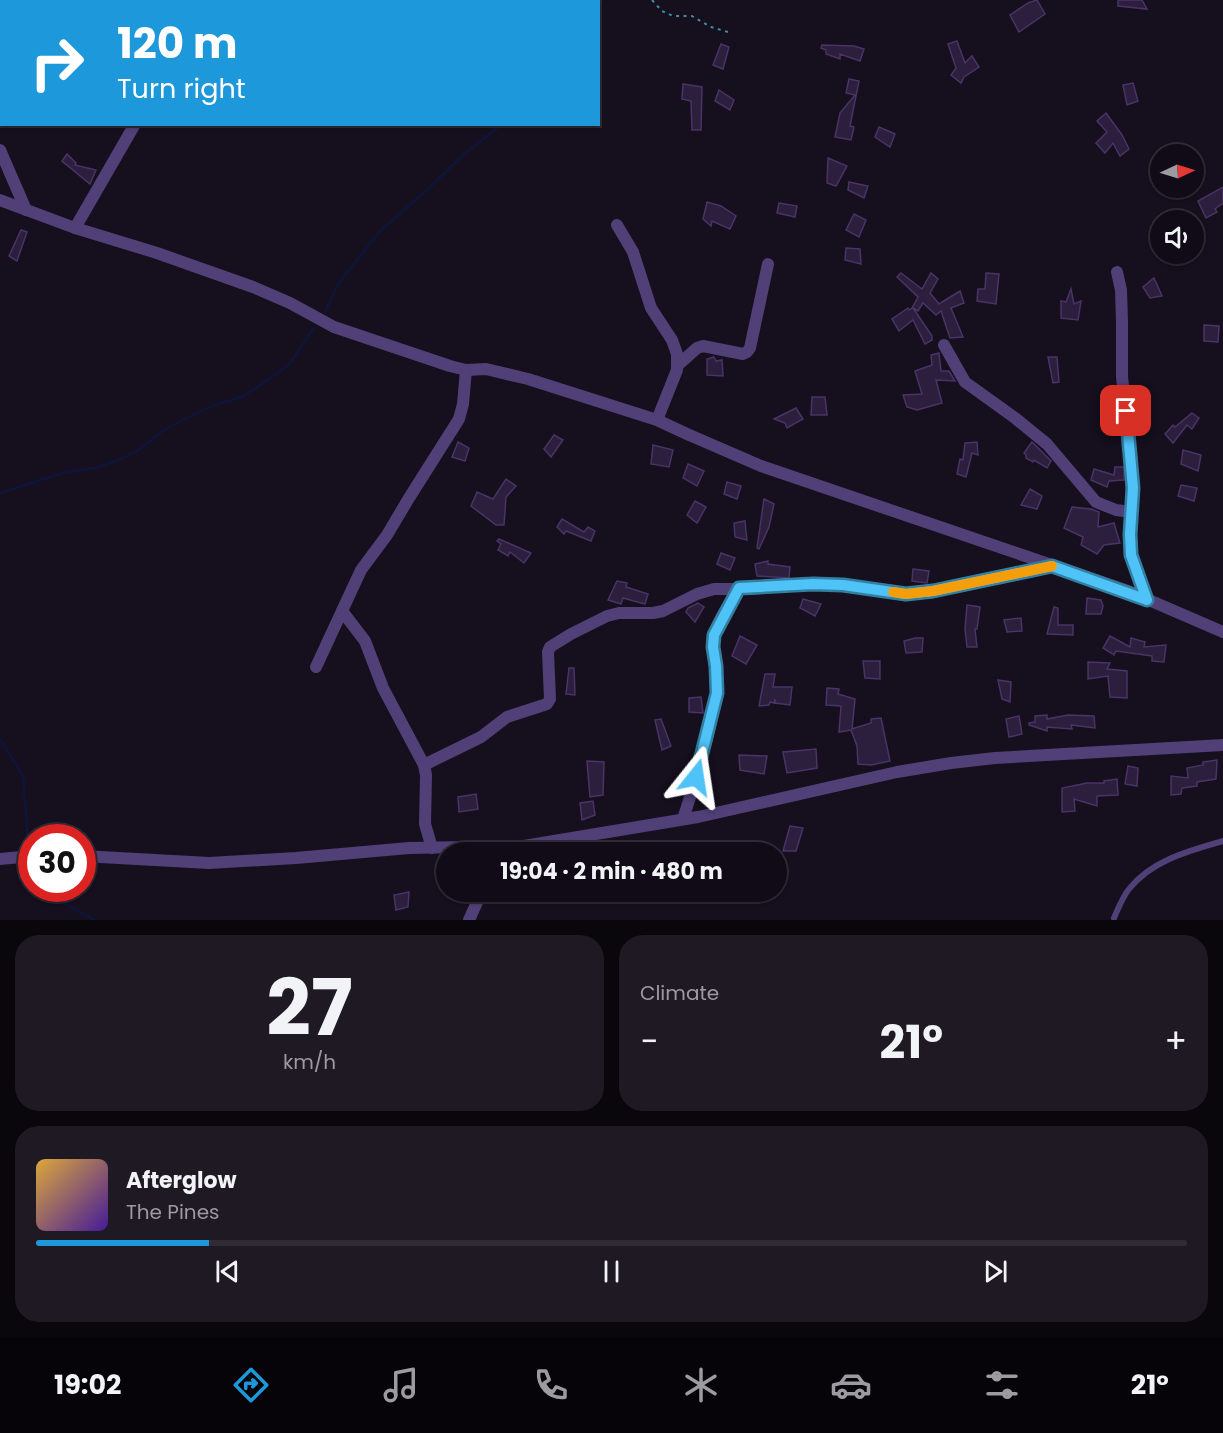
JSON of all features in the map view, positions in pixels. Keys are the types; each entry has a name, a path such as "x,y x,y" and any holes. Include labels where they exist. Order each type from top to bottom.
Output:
{"street":[{"path":"75,228 134,126"},
{"path":"0,150 26,210"},
{"path":"0,200 75,228 157,253 253,287 290,303 334,327 466,370 486,369 528,379 657,420 761,466 1147,600 1223,632"},
{"path":"616,225 633,252 646,295 672,340 677,354 678,365 657,420"},
{"path":"678,365 697,348 703,346 743,354 747,352 768,264"},
{"path":"1117,272 1121,290 1122,376 1132,465 1131,555 1147,600"},
{"path":"944,345 965,382 1047,444 1095,502 1116,510 1132,512"},
{"path":"316,667 361,570 387,536 459,419 463,404 466,370"},
{"path":"424,765 481,736 507,717 547,704 550,699 548,652 550,647 571,633 607,616 619,613 663,611 697,594 714,589 813,584 843,585 906,594 933,591 1052,566"},
{"path":"683,819 700,764 717,693 714,635 739,588"},
{"path":"342,611 365,641 383,688 424,765 426,775 425,824 432,848"},
{"path":"551,842 683,819 886,774 951,763 995,758 1223,745"},
{"path":"96,857 208,863 409,848 436,848"},
{"path":"0,859 18,857"},
{"path":"469,920 477,902"}],"lane":[{"path":"1114,918 1127,891 1142,874 1179,854 1223,841"}],"path":[{"path":"652,0 662,11 673,16 692,16 720,31 728,32"}],"building":[{"path":"1037,0 1045,14 1019,32 1010,15"},
{"path":"1118,0 1142,0 1147,9 1118,6"},
{"path":"957,41 965,63 972,56 979,67 964,77 961,83 951,75 956,68 948,44"},
{"path":"721,44 729,47 723,69 713,65"},
{"path":"822,45 854,46 864,49 860,61 840,54 840,59 826,54 826,50 821,48"},
{"path":"849,79 859,81 850,126 854,127 851,140 835,137 840,113 855,95 846,93"},
{"path":"1133,83 1138,101 1127,105 1123,85"},
{"path":"683,84 702,87 701,130 692,130 691,101 682,99"},
{"path":"719,90 734,100 730,110 715,101"},
{"path":"1106,113 1129,149 1120,156 1113,143 1105,153 1096,143 1107,132 1097,121"},
{"path":"879,127 895,134 890,147 875,137"},
{"path":"67,154 76,163 75,165 96,170 90,184 62,161"},
{"path":"828,158 847,166 836,186 827,183"},
{"path":"849,182 868,186 864,198 848,190"},
{"path":"1223,187 1223,203 1215,209 1217,212 1206,218 1198,201"},
{"path":"707,202 721,206 736,216 730,229 712,221 711,226 703,219"},
{"path":"779,203 797,206 795,217 777,213"},
{"path":"854,214 866,220 859,237 846,230"},
{"path":"21,230 27,232 17,261 9,256"},
{"path":"846,248 860,249 861,264 845,260"},
{"path":"901,273 922,289 931,273 938,279 930,293 939,304 960,291 964,303 951,308 963,337 950,338 941,311 936,315 923,303 918,311 913,308 932,336 932,340 925,344 913,320 899,331 892,319 908,308 909,310 912,308 918,297 897,277"},
{"path":"986,273 999,274 996,304 977,301 978,289 985,289"},
{"path":"1154,278 1162,296 1150,298 1143,287"},
{"path":"1071,289 1074,304 1081,301 1078,320 1061,318 1061,301 1066,302"},
{"path":"1204,325 1219,326 1218,342 1204,341"},
{"path":"939,353 941,371 949,371 955,381 936,380 942,403 917,410 907,407 903,395 922,394 915,371 932,365 931,355"},
{"path":"714,357 716,361 722,360 723,376 707,375 707,359"},
{"path":"1048,357 1057,357 1059,382 1053,383"},
{"path":"812,397 825,397 827,415 811,415"},
{"path":"796,408 803,419 787,428 785,423 774,419"},
{"path":"1192,413 1199,418 1192,429 1187,425 1173,443 1165,434 1173,425 1175,427"},
{"path":"554,435 563,440 551,457 544,449"},
{"path":"458,442 469,448 465,461 452,457"},
{"path":"977,442 978,455 972,453 966,477 957,474 960,459 963,460 965,443"},
{"path":"1032,442 1051,461 1047,468 1026,458 1024,453"},
{"path":"653,445 673,450 669,467 651,464"},
{"path":"1183,450 1201,455 1198,471 1181,464"},
{"path":"688,464 704,471 697,486 683,478"},
{"path":"1115,467 1124,467 1124,480 1109,481 1107,487 1091,480 1094,469 1114,475"},
{"path":"506,479 516,486 506,497 504,525 496,525 471,506 477,492 493,499"},
{"path":"727,482 741,486 737,499 724,494"},
{"path":"1181,485 1197,488 1194,501 1178,496"},
{"path":"1030,489 1042,496 1037,509 1021,505"},
{"path":"764,499 774,504 769,527 759,549 757,548"},
{"path":"695,501 706,507 697,523 687,515"},
{"path":"1072,507 1099,512 1098,527 1114,523 1120,543 1104,545 1097,554 1081,545 1083,537 1064,528"},
{"path":"562,519 584,532 588,527 595,531 591,541 566,531 564,534 557,527"},
{"path":"745,521 747,540 735,537 734,523"},
{"path":"499,539 531,553 524,563 510,552 508,556 498,550 501,544 497,541"},
{"path":"721,553 735,558 730,570 717,564"},
{"path":"768,561 768,564 790,567 789,578 757,576 755,564"},
{"path":"913,569 929,571 927,583 912,581"},
{"path":"617,581 627,583 626,587 648,594 645,604 623,598 621,604 608,600"},
{"path":"1087,598 1101,600 1103,606 1101,614 1086,614"},
{"path":"803,599 821,604 815,616 800,608"},
{"path":"698,603 704,607 695,622 686,612 688,608"},
{"path":"967,605 980,607 977,629 975,629 977,647 967,647 965,629"},
{"path":"1054,607 1058,608 1058,625 1073,625 1073,635 1047,634"},
{"path":"1021,618 1022,631 1007,632 1004,620"},
{"path":"740,636 757,645 746,664 732,656"},
{"path":"1110,636 1130,647 1131,638 1145,642 1144,647 1166,645 1164,662 1152,661 1152,656 1116,651 1114,655 1103,648"},
{"path":"923,638 922,652 906,653 904,641"},
{"path":"863,661 880,661 880,679 865,678"},
{"path":"1088,662 1110,663 1107,669 1127,671 1127,698 1110,697 1108,676 1088,679"},
{"path":"569,668 574,668 575,695 566,694"},
{"path":"765,674 775,674 773,687 792,687 790,705 775,703 775,699 774,703 759,706"},
{"path":"998,680 1011,682 1010,702 1002,699"},
{"path":"827,688 839,689 838,694 855,699 852,729 871,723 871,719 881,718 890,761 871,765 858,764 857,746 851,730 839,732 841,706 826,705"},
{"path":"701,697 703,713 689,712 689,698"},
{"path":"1047,715 1047,719 1068,715 1094,716 1095,728 1071,725 1072,729 1047,727 1047,731 1029,725 1035,722 1035,716"},
{"path":"1019,716 1022,734 1009,737 1006,719"},
{"path":"661,719 671,746 662,750 655,720"},
{"path":"816,749 817,768 787,773 783,752"},
{"path":"739,755 767,756 764,774 740,770"},
{"path":"1217,760 1216,779 1197,782 1197,786 1182,788 1181,794 1171,795 1171,776 1188,778 1187,768"},
{"path":"587,761 604,762 603,795 590,797"},
{"path":"1128,766 1138,768 1137,786 1125,784"},
{"path":"1117,779 1118,795 1097,796 1097,806 1074,799 1075,811 1062,812 1062,788 1087,783 1104,783 1104,781"},
{"path":"476,794 478,809 459,812 458,797"},
{"path":"593,801 595,815 582,820 580,803"},
{"path":"790,826 803,828 796,851 787,851 786,842"},
{"path":"409,892 408,907 396,910 394,895"}],"waterway":[{"path":"325,312 338,284 381,230 462,156 500,126"},
{"path":"0,493 66,472 95,468 116,461 137,451 163,431 186,418 215,405 244,396 289,365 313,329"},
{"path":"0,739 23,776 27,824"},
{"path":"62,902 94,920"}],"slow traffic":[{"path":"893,592 906,594 933,591 1052,566"}],"route":[{"path":"696,777 717,693 714,635 739,588 813,584 843,585 906,594 933,591 1052,566 1128,591 1147,600 1131,555 1133,488 1126,411"}]}
